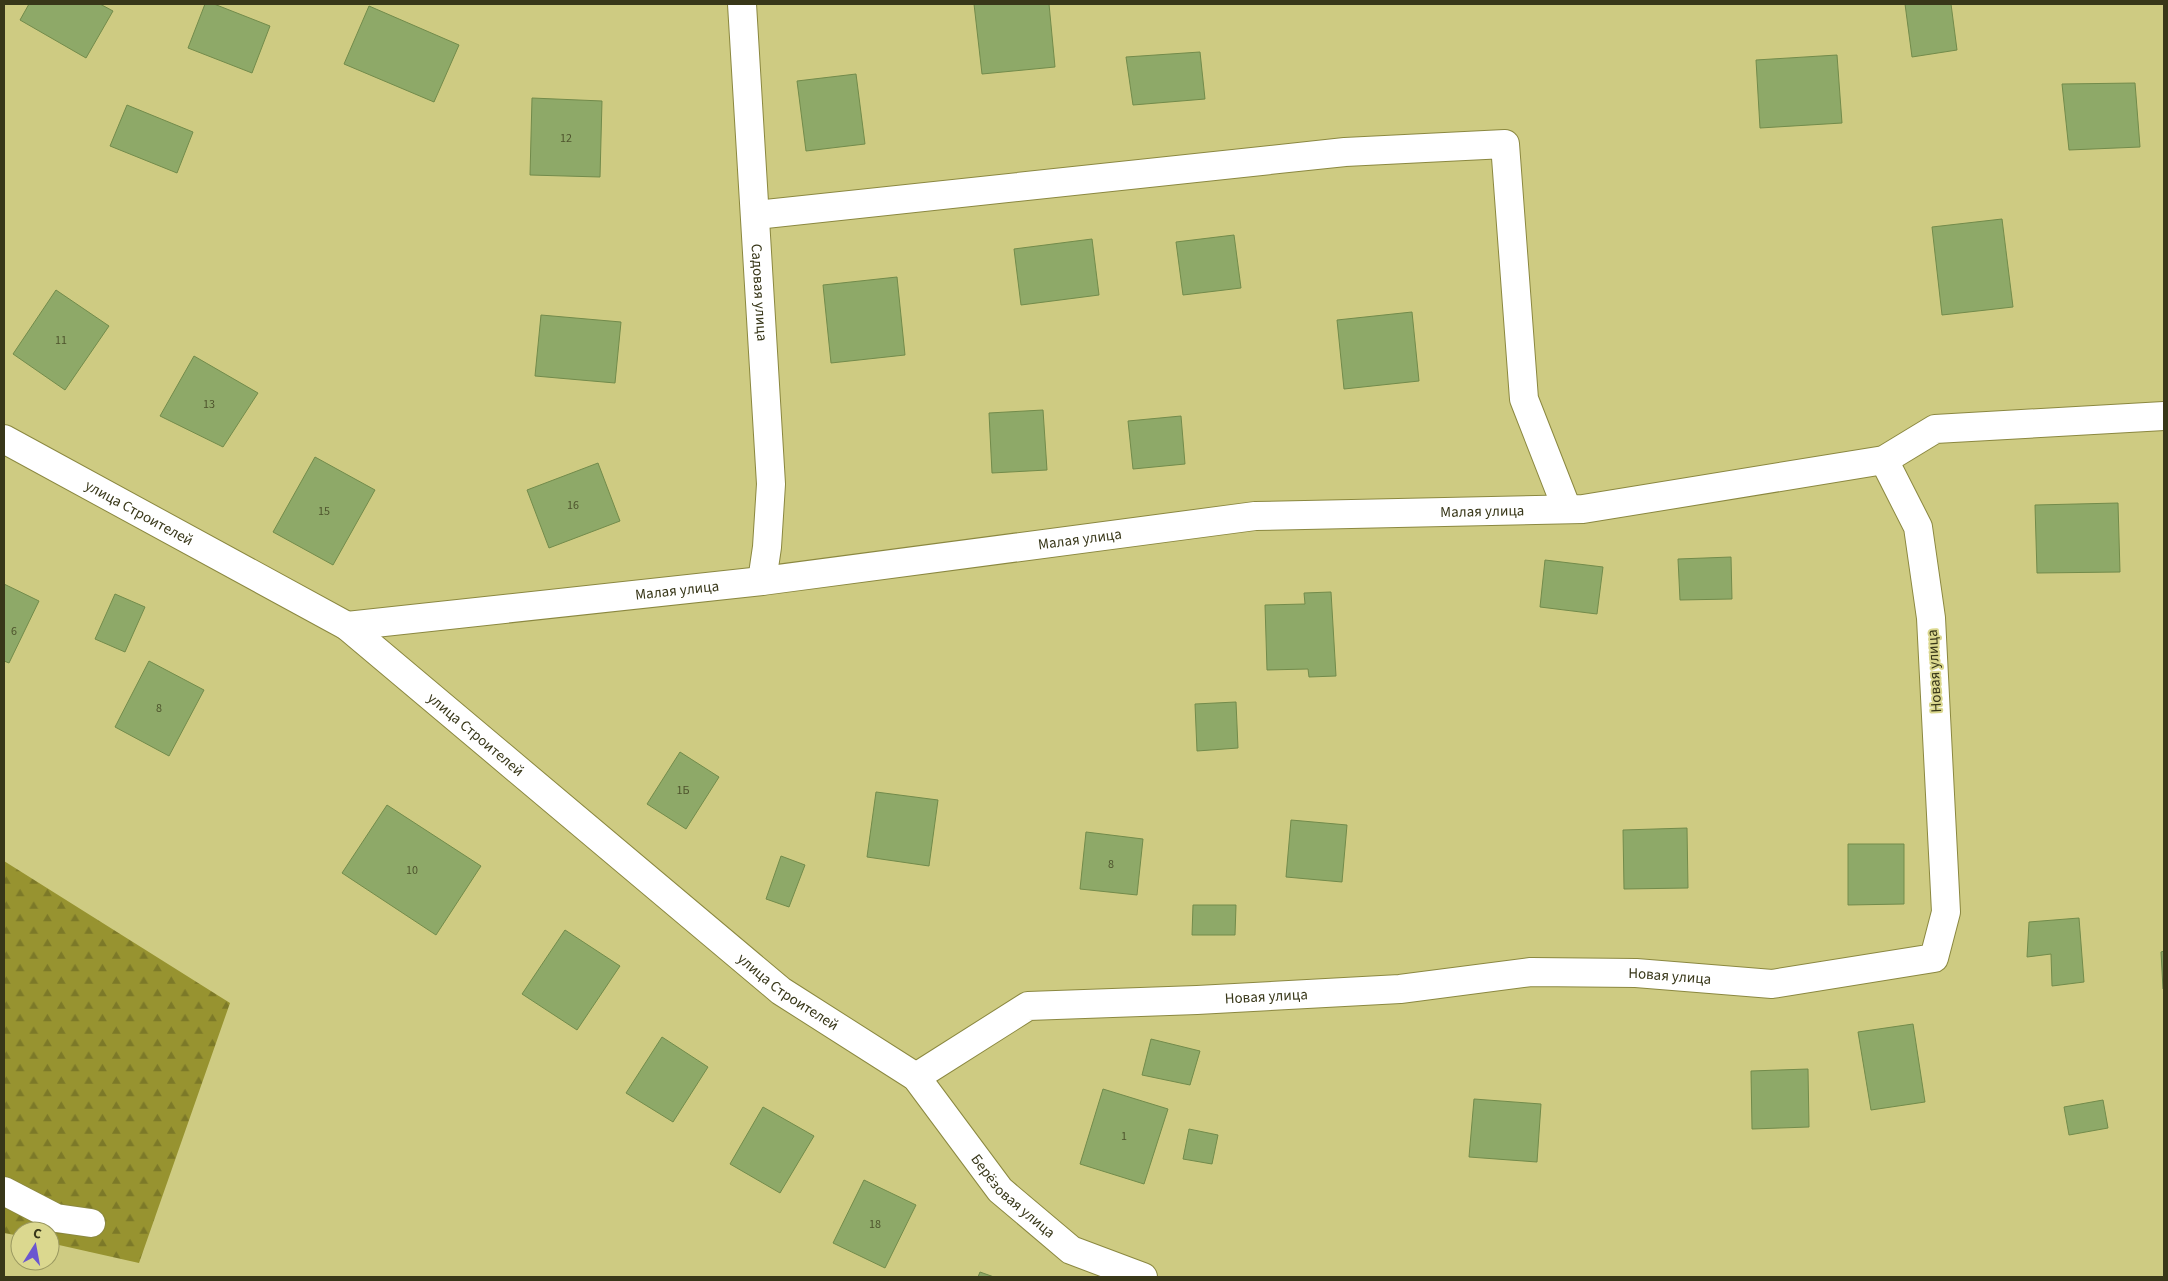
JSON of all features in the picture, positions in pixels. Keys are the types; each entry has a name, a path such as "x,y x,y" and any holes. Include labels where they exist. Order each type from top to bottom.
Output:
{"street":[{"name":"Садовая улица","path":"742,4 772,484 762,581"},
{"path":"756,215 1345,152 1505,144 1524,399 1567,509"},
{"path":"1884,460 1935,429 2164,416"},
{"name":"улица Строителей","path":"4,439 347,626 781,991 916,1077"},
{"name":"Малая улица","path":"347,626 762,581 1255,516 1583,509 1884,460"},
{"name":"Новая улица","path":"916,1077 1028,1006 1197,1000 1400,989 1531,972 1636,973 1772,984 1934,958 1946,912 1931,618 1918,528 1884,460"},
{"name":"Берёзовая улица","path":"916,1077 1000,1190 1071,1250 1086,1267 1142,1277"},
{"path":"4,1191 56,1218 91,1223"}],"green space":[{"path":"4,861 230,1003 139,1263 60,1245 60,1221 10,1221 10,1234 4,1233"}],"building":[{"path":"29,4 100,4 113,11 86,58 20,20"},
{"path":"205,4 214,4 270,26 252,73 188,48"},
{"path":"974,4 1049,4 1055,67 982,74"},
{"path":"1905,4 1951,4 1957,50 1912,57"},
{"path":"369,6 459,45 434,102 344,64"},
{"path":"1200,52 1205,99 1133,105 1126,57"},
{"path":"1837,55 1842,123 1760,128 1756,60"},
{"path":"856,74 865,144 806,151 797,81"},
{"path":"2135,83 2140,147 2069,150 2062,84"},
{"path":"532,98 602,101 600,177 530,175"},
{"path":"127,105 193,132 177,173 110,146"},
{"path":"2002,219 2013,307 1942,315 1932,227"},
{"path":"1234,235 1241,288 1183,295 1176,242"},
{"path":"1092,239 1099,295 1021,305 1014,249"},
{"path":"897,277 905,355 831,363 823,285"},
{"path":"56,290 109,326 65,390 13,354"},
{"path":"1412,312 1419,381 1344,389 1337,320"},
{"path":"541,315 621,322 615,383 535,376"},
{"path":"194,356 258,393 223,447 160,416"},
{"path":"1043,410 1047,470 992,473 989,413"},
{"path":"1181,416 1185,464 1133,469 1128,421"},
{"path":"315,457 375,490 333,565 273,532"},
{"path":"598,463 620,521 549,548 527,490"},
{"path":"2118,503 2120,572 2037,573 2035,505"},
{"path":"1731,557 1732,599 1680,600 1678,559"},
{"path":"1545,560 1603,567 1597,614 1540,607"},
{"path":"4,584 39,601 9,663 4,661"},
{"path":"1331,592 1336,676 1309,677 1308,669 1267,670 1265,605 1305,604 1304,593"},
{"path":"115,594 145,607 125,652 95,639"},
{"path":"149,661 204,690 169,756 115,727"},
{"path":"1236,702 1238,748 1197,751 1195,704"},
{"path":"680,752 719,777 686,829 647,804"},
{"path":"876,792 938,800 929,866 867,857"},
{"path":"387,805 481,866 436,935 342,873"},
{"path":"1291,820 1347,825 1342,882 1286,877"},
{"path":"1687,828 1688,888 1624,889 1623,830"},
{"path":"1086,832 1143,839 1137,895 1080,889"},
{"path":"1848,844 1904,844 1904,904 1848,905"},
{"path":"781,856 805,865 789,907 766,899"},
{"path":"1193,905 1236,905 1235,935 1192,935"},
{"path":"2079,918 2084,982 2052,986 2051,954 2027,957 2029,922"},
{"path":"565,930 620,966 577,1030 522,994"},
{"path":"2164,951 2164,989 2163,989 2161,952"},
{"path":"1913,1024 1925,1102 1871,1110 1858,1032"},
{"path":"662,1037 708,1067 673,1122 626,1093"},
{"path":"1151,1039 1200,1051 1190,1085 1142,1075"},
{"path":"1808,1069 1809,1127 1752,1129 1751,1071"},
{"path":"1103,1089 1168,1109 1144,1184 1080,1164"},
{"path":"1474,1099 1541,1104 1537,1162 1469,1157"},
{"path":"2103,1100 2108,1128 2069,1135 2064,1107"},
{"path":"763,1107 814,1136 780,1193 730,1164"},
{"path":"1189,1129 1218,1135 1212,1164 1183,1159"},
{"path":"864,1180 916,1205 885,1268 833,1243"},
{"path":"980,1272 994,1277 978,1277"}]}
